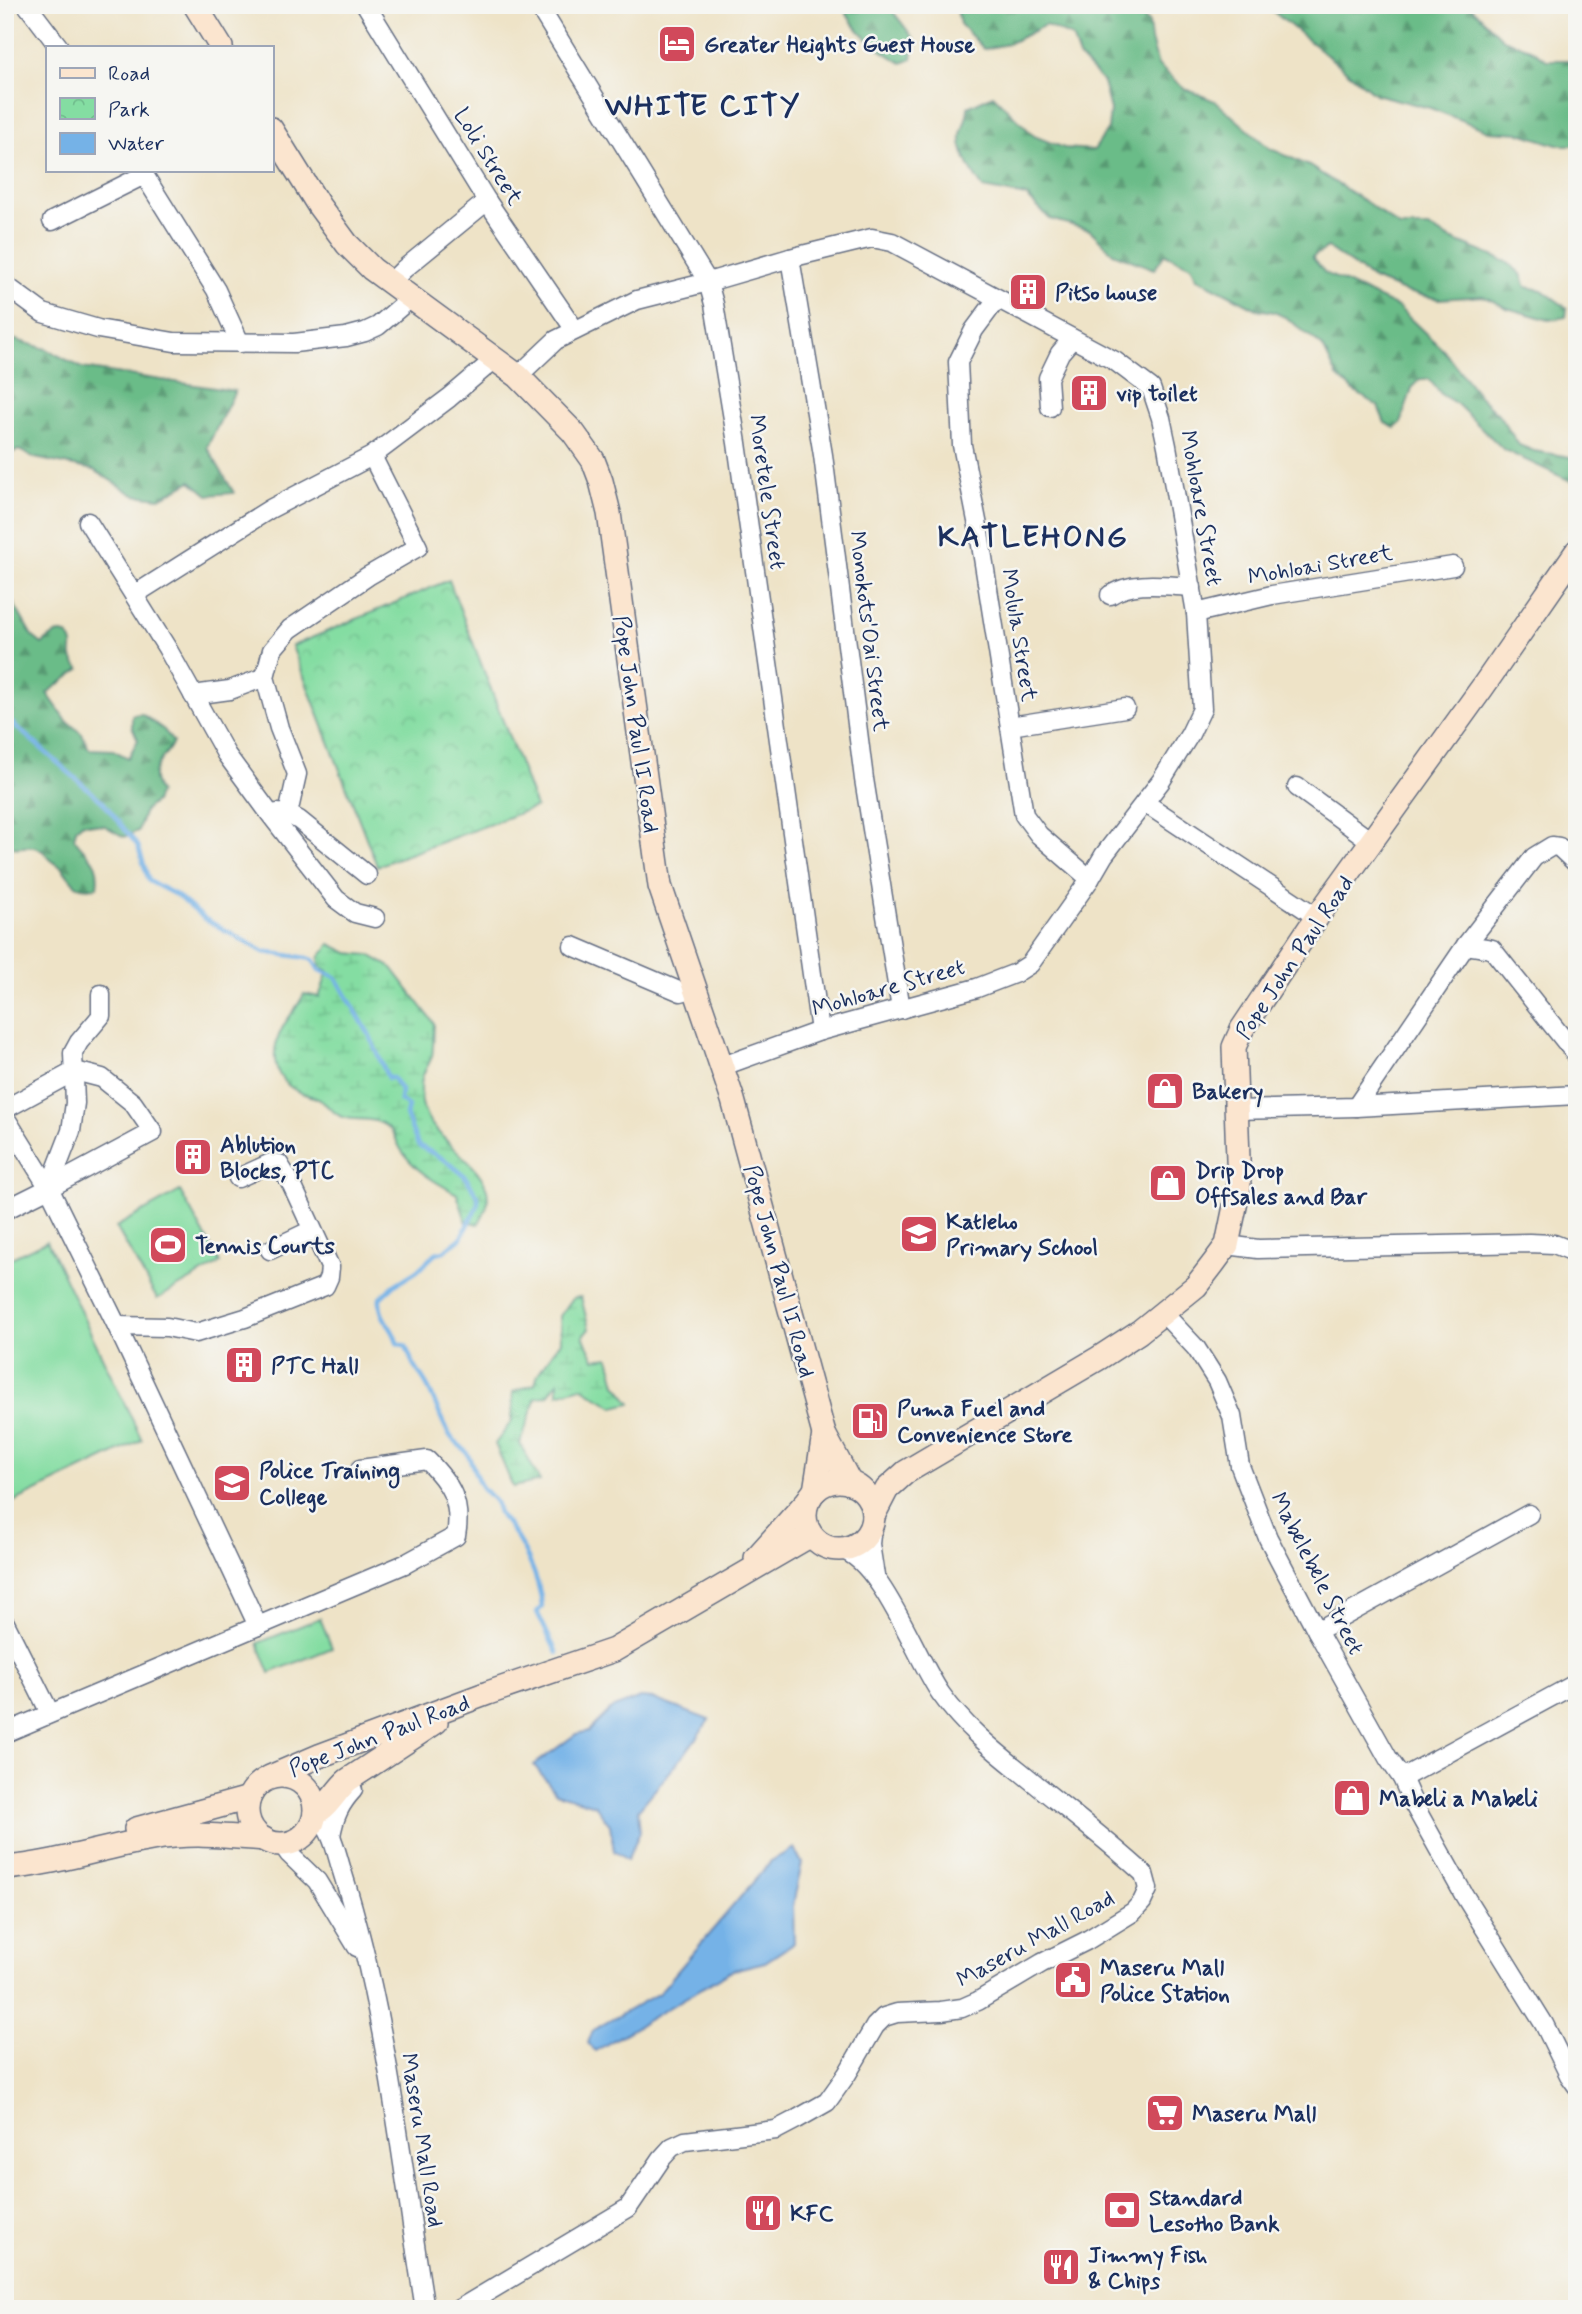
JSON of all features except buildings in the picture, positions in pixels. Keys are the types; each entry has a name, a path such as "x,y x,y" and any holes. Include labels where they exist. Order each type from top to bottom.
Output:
{"main road":[{"path":"195,5 220,46"},
{"name":"Pope John Paul II Road","path":"273,132 319,206 347,244 372,269 518,376 585,446 593,460 608,513 660,886 723,1066 824,1434"},
{"name":"Pope John Paul Road","path":"872,1521 887,1489 906,1472 1099,1358 1164,1314 1196,1286 1227,1245 1239,1187 1234,1047 1259,1000 1577,551"},
{"path":"824,1434 852,1484 870,1500 872,1521 866,1535 859,1543 849,1548 828,1548 819,1543 811,1535 805,1517 813,1494 824,1434"},
{"name":"Pope John Paul Road","path":"852,1484 906,1472"},
{"path":"813,1494 832,1482 852,1484"},
{"name":"Pope John Paul Road","path":"739,1575 813,1494"},
{"name":"Pope John Paul Road","path":"270,1777 488,1693 614,1650 673,1618 739,1575 811,1535"},
{"name":"Pope John Paul Road","path":"315,1814 339,1787 433,1724 488,1693"},
{"path":"5,1867 33,1866 150,1839 175,1836 215,1834 273,1842 294,1842 311,1826 315,1814 311,1793 302,1782 290,1776 270,1777 259,1783 249,1798 248,1818 254,1830 273,1842"},
{"path":"5,1867 249,1798"}],"street":[{"path":"27,5 58,46"},
{"name":"Loli Street","path":"366,5 487,201 575,330"},
{"name":"Moretele Street","path":"538,5 708,282 737,443 820,1031"},
{"path":"52,220 142,172 216,290 240,344"},
{"path":"391,282 487,201"},
{"name":"Mohloare Street","path":"518,376 556,340 637,300 872,238 892,243 1115,361 1151,388 1161,418 1192,587 1202,709 1190,734 1146,803 1104,855 1030,964 1016,973 976,988 820,1031 723,1066"},
{"name":"Monokots'Oai Street","path":"790,258 823,455 864,779 901,1009"},
{"path":"5,285 43,313 98,329 174,342 240,344 323,341 365,332 378,326 412,298"},
{"name":"Molula Street","path":"997,299 974,330 958,362 961,445 978,526 1024,814 1040,835 1090,879"},
{"path":"1049,407 1048,378 1060,353 1072,339"},
{"path":"134,595 270,509 372,456 449,398 495,359"},
{"path":"288,814 297,774 279,728 265,677 272,650 290,628 368,576 418,547 372,456"},
{"path":"88,522 118,574 134,595 226,754 336,899 355,913 374,918"},
{"name":"Mohloai Street","path":"1195,613 1272,595 1453,566"},
{"path":"1110,595 1122,587 1192,587"},
{"path":"193,695 230,690 265,677"},
{"path":"1010,726 1125,708"},
{"path":"1297,786 1372,842"},
{"path":"1146,803 1317,917"},
{"path":"270,814 288,814 367,875"},
{"path":"1356,1107 1466,945 1534,857 1552,846 1559,846 1577,864"},
{"path":"1466,945 1492,949 1577,1056"},
{"path":"573,946 681,992 695,988"},
{"path":"49,1188 71,1131 75,1103 74,1053 79,1042 101,1016 101,994"},
{"path":"5,1109 75,1071 102,1078 133,1103 153,1132 5,1210"},
{"path":"1235,1110 1356,1107 1577,1095"},
{"path":"5,1117 49,1188 258,1626"},
{"path":"117,1326 167,1327 196,1334 325,1286 330,1266 292,1185 279,1164 271,1163 238,1178"},
{"path":"270,1250 312,1230"},
{"path":"1227,1245 1258,1249 1529,1243 1573,1248"},
{"name":"Mabelebele Street","path":"1164,1314 1196,1348 1217,1381 1232,1416 1240,1466 1268,1538 1464,1895 1544,2024 1569,2076 1577,2085"},
{"path":"5,1733 405,1564 456,1536 458,1523 455,1495 427,1460 360,1469"},
{"path":"1317,1631 1529,1514"},
{"name":"Maseru Mall Road","path":"872,1521 870,1544 875,1576"},
{"name":"Maseru Mall Road","path":"459,2309 628,2208 671,2147 685,2141 776,2130 827,2102 875,2026 884,2017 897,2013 962,2008 978,2001 1042,1963 1086,1941 1133,1912 1142,1902 1148,1889 1144,1874 969,1728 941,1694 875,1576 859,1559 848,1551 839,1549"},
{"path":"5,1623 50,1713"},
{"path":"1402,1779 1577,1682"},
{"path":"331,1836 340,1807 350,1793 383,1764 386,1755"},
{"name":"Maseru Mall Road","path":"315,1814 322,1820 331,1836 352,1904 370,1980 393,2100 425,2309"},
{"name":"Maseru Mall Road","path":"273,1842 317,1881 356,1945 370,1980"}],"green space":[{"path":"842,5 888,5 914,39 912,59 902,63 875,45 853,23"},
{"path":"956,5 1133,5 1149,23 1158,65 1183,88 1215,101 1269,148 1309,166 1400,227 1428,227 1507,262 1521,274 1526,287 1542,290 1567,308 1566,317 1549,320 1507,308 1483,296 1439,299 1406,292 1373,279 1328,248 1312,257 1325,273 1398,307 1444,351 1481,398 1498,414 1519,445 1534,451 1570,457 1577,466 1577,484 1504,450 1457,404 1442,395 1429,379 1421,379 1412,388 1401,423 1395,428 1385,423 1378,406 1352,390 1337,376 1323,347 1287,318 1257,309 1197,278 1191,266 1165,254 1154,269 1113,253 1090,230 1050,219 1026,196 983,188 971,170 962,148 961,135 968,107 993,95 1034,136 1064,148 1094,150 1108,129 1110,110 1103,82 1079,57 1072,37 1045,25 1008,44 984,49 960,24"},
{"path":"1265,5 1469,5 1503,39 1530,49 1547,60 1577,60 1577,145 1557,145 1520,133 1489,131 1430,108 1375,94"},
{"path":"5,334 9,338 46,349 82,368 235,391 207,447 234,493 208,495 191,481 160,498 134,495 94,470 35,458 19,450 5,455"},
{"path":"449,580 536,807 377,866 292,646"},
{"path":"5,588 32,636 42,644 62,633 69,638 72,658 80,669 47,693 66,720 82,734 89,749 113,750 128,758 138,740 132,726 132,715 142,714 164,730 173,742 155,771 155,784 159,792 155,802 145,810 138,831 124,837 105,826 83,823 76,829 74,838 95,864 97,887 79,887 62,868 37,848 5,845"},
{"path":"330,944 348,953 369,955 392,968 434,1023 432,1056 421,1082 422,1103 428,1119 480,1175 487,1189 487,1205 478,1224 466,1221 457,1194 413,1165 389,1128 377,1121 342,1117 320,1100 291,1087 278,1073 275,1055 279,1035 304,994 319,997 328,971 320,966 319,958"},
{"name":"Tennis Courts","path":"180,1191 220,1263 157,1299 116,1227"},
{"path":"47,1241 142,1440 5,1506 5,1261"},
{"path":"581,1297 589,1329 583,1336 594,1359 609,1357 616,1384 631,1403 614,1407 581,1387 558,1394 558,1382 548,1395 536,1398 520,1444 540,1481 513,1487 495,1444 512,1421 513,1392 535,1384 538,1374 561,1341 560,1316 573,1298"},
{"path":"320,1618 332,1648 270,1673 258,1643"}],"water":[{"path":"640,1698 654,1699 709,1720 638,1810 640,1832 627,1860 614,1851 610,1825 595,1805 556,1793 534,1765 576,1734 589,1731 611,1709"},
{"path":"794,1848 802,1863 793,1905 794,1943 765,1962 733,1970 595,2051 588,2043 593,2030 659,1993 771,1861"}],"waterway":[{"path":"5,717 103,802 138,846 149,881 176,895 205,919 264,952 308,958 313,960 319,970 336,977 369,1034 388,1078 393,1078 401,1090 400,1100 408,1106 406,1115 418,1145 445,1160 464,1175 478,1196 478,1205 460,1239 444,1251 436,1253 417,1271 380,1298 381,1312 397,1343 406,1346 447,1431 466,1452 481,1486 495,1502 500,1515 516,1536 528,1559 538,1583 542,1607 537,1612 557,1653"}],"place":[{"name":"Greater Heights Guest House","path":"677,44"},
{"name":"Pitso house","path":"1028,292"},
{"name":"vip toilet","path":"1089,393"},
{"name":"Bakery","path":"1165,1091"},
{"name":"Ablution Blocks, PTC","path":"193,1157"},
{"name":"Drip Drop Offsales and Bar","path":"1168,1183"},
{"name":"Katleho Primary School","path":"919,1234"},
{"name":"Tennis Courts","path":"168,1245"},
{"name":"PTC Hall","path":"244,1365"},
{"name":"Puma Fuel and Convenience Store","path":"870,1421"},
{"name":"Police Training College","path":"232,1483"},
{"name":"Mabeli a Mabeli","path":"1352,1798"},
{"name":"Maseru Mall Police Station","path":"1073,1980"},
{"name":"Maseru Mall","path":"1165,2113"},
{"name":"Standard Lesotho Bank","path":"1122,2210"},
{"name":"KFC","path":"763,2213"},
{"name":"Jimmy Fish & Chips","path":"1061,2267"}],"district":[{"name":"WHITE CITY","path":"703,105"},
{"name":"KATLEHONG","path":"1033,536"}]}
